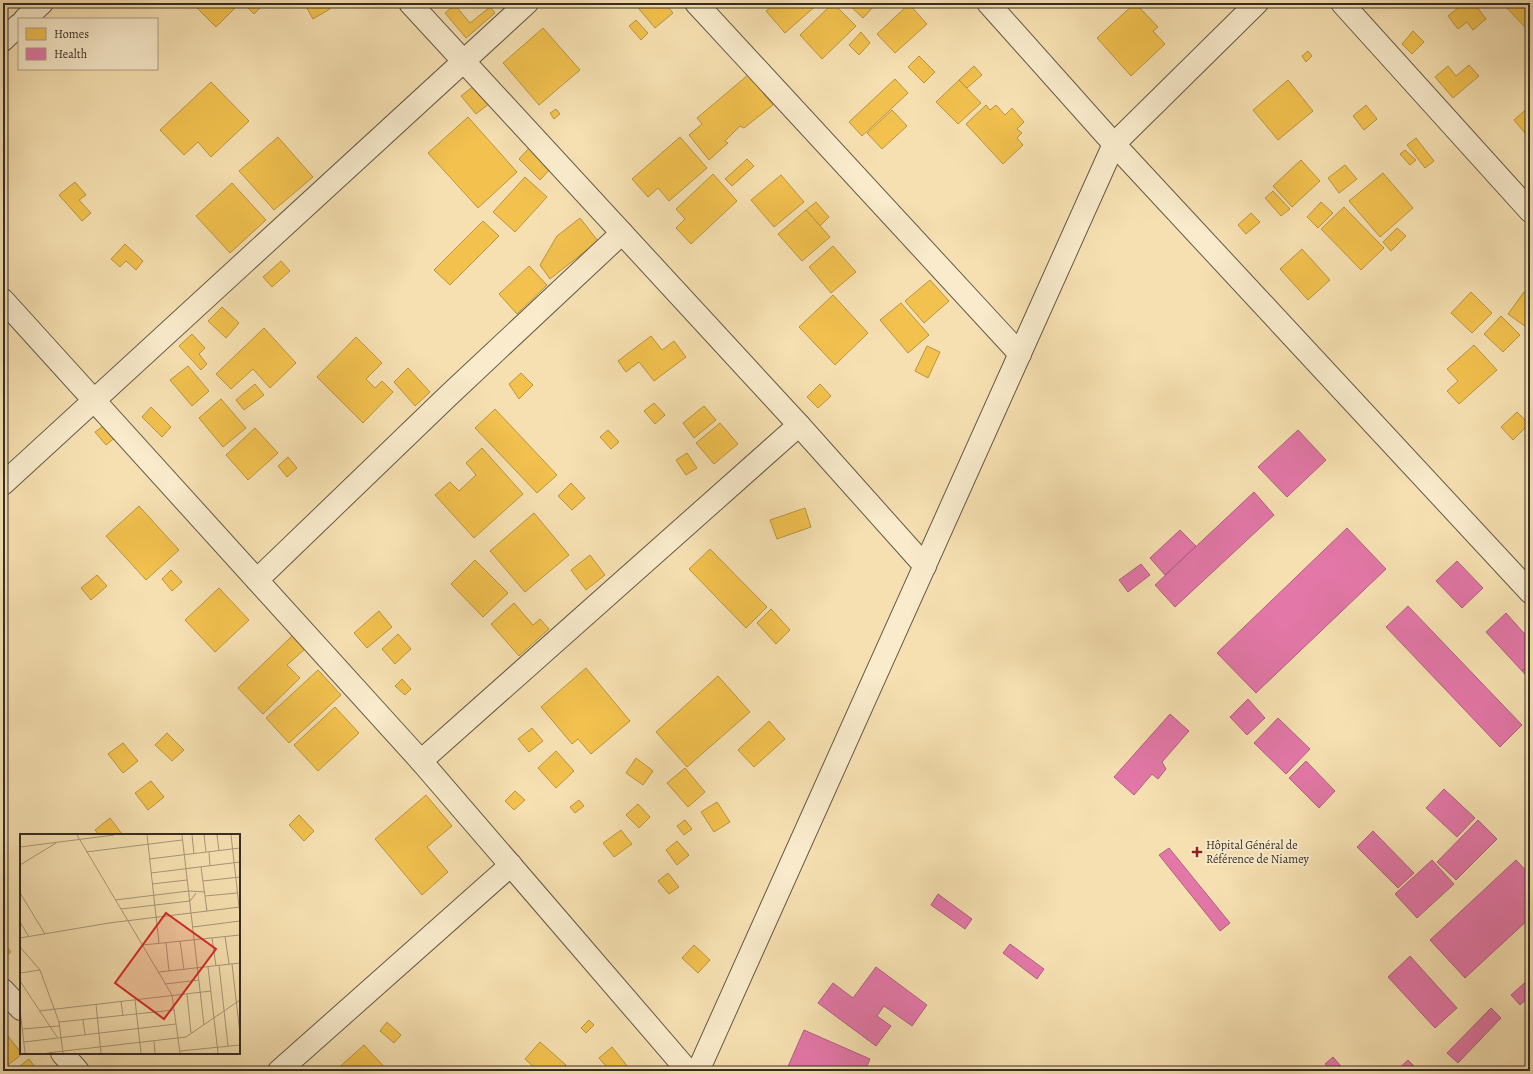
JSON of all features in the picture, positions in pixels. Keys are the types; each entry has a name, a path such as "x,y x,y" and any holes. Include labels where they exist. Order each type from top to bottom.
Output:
{"street":[{"path":"26,18 42,3"},
{"path":"410,3 799,425 925,566"},
{"path":"3,484 527,3"},
{"path":"696,3 1020,354"},
{"path":"988,3 1114,144 1530,592"},
{"path":"698,1071 1114,144 1256,3"},
{"path":"1342,3 1530,211"},
{"path":"3,40 18,26"},
{"path":"257,580 622,233"},
{"path":"3,300 421,761 688,1071"},
{"path":"421,761 799,425"},
{"path":"279,1071 510,865"},
{"path":"3,990 20,1008"},
{"path":"63,1054 78,1071"}],"building: Homes":[{"path":"192,3 240,3 216,27"},
{"path":"247,3 265,3 254,14 245,5"},
{"path":"304,3 327,3 330,9 313,19"},
{"path":"634,3 665,3 673,13 655,28"},
{"path":"775,3 819,3 785,33 766,11"},
{"path":"833,3 856,26 822,59 800,35"},
{"path":"847,3 877,3 863,18"},
{"path":"1135,3 1158,27 1153,31 1165,44 1131,76 1097,38"},
{"path":"1464,3 1474,3 1486,19 1473,30 1467,22 1458,29 1448,16"},
{"path":"1502,3 1530,3 1530,23 1525,27"},
{"path":"909,4 927,24 895,53 877,34"},
{"path":"455,5 470,23 490,7 495,13 466,38 445,13"},
{"path":"636,20 648,33 641,40 629,26"},
{"path":"543,28 580,70 539,105 503,63"},
{"path":"1413,31 1424,42 1412,54 1402,44"},
{"path":"861,32 870,43 859,55 849,45"},
{"path":"1308,51 1312,56 1306,62 1302,56"},
{"path":"919,56 935,72 924,83 908,67"},
{"path":"1469,65 1479,76 1453,98 1435,77 1448,66 1456,76"},
{"path":"974,66 982,75 967,88 959,80"},
{"path":"748,75 773,105 744,128 740,126 725,141 728,143 709,160 689,135 702,124 697,118"},
{"path":"895,79 908,93 862,136 849,122"},
{"path":"959,80 981,103 958,124 936,102"},
{"path":"1288,80 1313,111 1278,140 1253,110"},
{"path":"211,82 249,121 211,157 198,142 184,155 160,130"},
{"path":"475,85 490,103 476,114 461,96"},
{"path":"986,105 990,110 996,105 1005,115 1012,108 1024,122 1017,129 1022,133 1017,138 1023,145 1003,164 966,124"},
{"path":"1366,105 1377,119 1364,130 1353,116"},
{"path":"1530,106 1530,139 1514,120"},
{"path":"556,109 560,114 554,119 550,113"},
{"path":"892,110 907,126 882,149 867,133"},
{"path":"468,117 517,172 478,208 428,153"},
{"path":"278,137 313,177 274,210 239,171"},
{"path":"680,137 707,168 669,201 658,188 648,197 632,179"},
{"path":"1416,138 1434,161 1425,168 1407,145"},
{"path":"531,146 552,167 540,180 519,159"},
{"path":"1405,150 1416,160 1410,165 1400,154"},
{"path":"747,159 754,166 732,186 725,179"},
{"path":"1301,160 1320,181 1292,207 1273,186"},
{"path":"1345,165 1357,179 1339,193 1328,178"},
{"path":"1383,173 1413,208 1380,237 1349,201"},
{"path":"713,174 737,201 691,244 676,228 685,219 676,209"},
{"path":"781,175 804,202 774,227 751,200"},
{"path":"525,177 547,197 515,232 493,212"},
{"path":"75,182 86,195 79,200 91,213 82,221 59,195"},
{"path":"232,183 266,220 230,253 196,216"},
{"path":"1273,191 1290,209 1281,216 1265,198"},
{"path":"816,202 829,217 820,226 806,210"},
{"path":"1321,202 1333,213 1318,228 1307,217"},
{"path":"1344,207 1384,248 1361,270 1321,229"},
{"path":"806,210 830,237 802,261 778,234"},
{"path":"1251,213 1260,222 1246,234 1238,225"},
{"path":"580,218 598,241 550,279 540,265 557,236"},
{"path":"483,221 499,236 450,285 434,270"},
{"path":"1397,228 1406,236 1391,251 1383,242"},
{"path":"125,244 143,261 136,270 126,261 120,267 111,259"},
{"path":"833,246 856,272 831,293 809,267"},
{"path":"1302,249 1330,280 1308,300 1280,269"},
{"path":"281,261 290,271 272,287 263,277"},
{"path":"529,266 547,285 517,314 499,294"},
{"path":"930,280 949,301 924,323 905,301"},
{"path":"1471,292 1492,313 1472,333 1451,313"},
{"path":"1524,292 1530,296 1530,321 1526,327 1508,314"},
{"path":"833,295 868,333 835,365 799,327"},
{"path":"901,303 929,335 908,353 880,320"},
{"path":"222,307 239,323 226,338 208,321"},
{"path":"1501,316 1520,335 1503,352 1484,334"},
{"path":"264,328 296,363 270,388 253,369 231,389 216,374"},
{"path":"192,334 205,348 199,354 207,364 201,370 179,346"},
{"path":"651,336 662,350 674,341 686,357 654,381 639,362 626,372 618,361"},
{"path":"356,337 382,363 366,379 375,388 382,381 393,392 363,423 317,377"},
{"path":"1474,345 1497,370 1459,404 1447,391 1458,381 1447,369"},
{"path":"927,346 940,352 928,378 915,371"},
{"path":"188,366 209,391 192,406 170,380"},
{"path":"408,368 430,392 415,406 394,382"},
{"path":"521,373 533,385 519,399 509,384"},
{"path":"255,384 264,395 244,410 236,400"},
{"path":"820,384 831,396 818,408 807,397"},
{"path":"221,399 246,428 223,447 199,418"},
{"path":"654,403 665,415 655,424 644,411"},
{"path":"704,406 716,420 694,438 683,423"},
{"path":"151,407 171,427 162,437 142,417"},
{"path":"495,409 557,475 537,493 475,428"},
{"path":"1517,412 1529,424 1513,440 1501,427"},
{"path":"720,423 738,444 714,464 696,443"},
{"path":"106,424 116,437 106,445 95,432"},
{"path":"255,428 278,453 248,480 226,455"},
{"path":"608,430 619,442 611,449 600,437"},
{"path":"482,448 523,494 474,538 435,495 450,482 459,491 476,475 466,463"},
{"path":"687,453 697,468 686,475 676,460"},
{"path":"288,457 297,468 287,477 278,466"},
{"path":"571,483 585,498 572,510 558,496"},
{"path":"139,506 179,550 146,580 106,536"},
{"path":"805,508 811,527 777,539 770,520"},
{"path":"534,513 569,555 525,592 490,551"},
{"path":"710,549 767,607 746,628 689,569"},
{"path":"590,555 605,575 586,590 571,570"},
{"path":"475,560 508,593 483,617 451,584"},
{"path":"171,570 182,582 172,591 162,579"},
{"path":"97,575 107,586 91,600 81,588"},
{"path":"219,588 249,620 215,652 185,620"},
{"path":"514,603 533,625 540,619 549,629 519,656 491,624"},
{"path":"771,609 790,630 776,644 757,623"},
{"path":"379,611 392,627 367,648 354,633"},
{"path":"398,634 411,649 395,664 382,649"},
{"path":"293,635 306,648 287,665 300,678 263,714 238,688"},
{"path":"586,668 630,721 591,754 578,739 572,744 541,707"},
{"path":"318,670 341,695 289,743 266,718"},
{"path":"718,676 750,712 687,767 656,732"},
{"path":"402,679 411,689 405,695 395,686"},
{"path":"335,707 359,733 318,771 294,745"},
{"path":"769,721 785,739 754,767 738,750"},
{"path":"532,728 543,741 529,752 518,739"},
{"path":"167,733 184,750 172,761 155,745"},
{"path":"123,743 138,761 123,773 108,754"},
{"path":"556,751 574,771 556,788 538,768"},
{"path":"636,758 653,771 643,785 626,773"},
{"path":"685,768 705,792 688,807 667,783"},
{"path":"151,781 164,797 148,810 135,793"},
{"path":"515,791 525,800 514,810 505,801"},
{"path":"426,795 452,826 427,847 448,872 422,895 375,839"},
{"path":"579,800 584,806 575,813 570,807"},
{"path":"717,802 730,822 714,832 701,812"},
{"path":"638,804 650,817 639,828 626,815"},
{"path":"299,815 314,831 304,841 289,825"},
{"path":"110,818 122,834 98,834 95,830"},
{"path":"685,820 692,829 684,835 677,826"},
{"path":"621,830 632,844 614,857 603,843"},
{"path":"677,841 689,855 677,865 666,850"},
{"path":"668,873 679,887 669,894 658,881"},
{"path":"3,942 11,952 3,958"},
{"path":"694,945 710,960 698,973 682,958"},
{"path":"589,1020 594,1025 586,1033 581,1028"},
{"path":"387,1022 401,1035 394,1043 380,1031"},
{"path":"4,1031 20,1051 20,1054 22,1054 3,1069"},
{"path":"540,1042 566,1065 560,1071 548,1071 544,1068 541,1071 538,1071 525,1059"},
{"path":"364,1045 388,1071 335,1071"},
{"path":"612,1047 629,1068 626,1071 610,1071 599,1058"},
{"path":"29,1059 38,1071 17,1071 16,1069"}],"building: Health":[{"path":"1298,430 1326,460 1287,497 1258,467"},
{"path":"1254,492 1274,515 1175,607 1155,585"},
{"path":"1347,528 1386,569 1256,693 1217,653"},
{"path":"1180,530 1196,546 1165,575 1150,558"},
{"path":"1457,561 1483,588 1462,608 1436,581"},
{"path":"1141,564 1150,575 1128,592 1119,580"},
{"path":"1408,606 1522,725 1500,747 1386,627"},
{"path":"1506,613 1530,640 1530,664 1522,671 1486,632"},
{"path":"1530,664 1530,680 1522,671"},
{"path":"1248,699 1265,718 1247,735 1230,717"},
{"path":"1170,714 1189,731 1162,762 1166,769 1158,779 1152,774 1134,795 1114,777"},
{"path":"1278,718 1310,749 1286,774 1254,743"},
{"path":"1306,761 1335,791 1319,808 1289,778"},
{"path":"1444,789 1475,818 1457,837 1426,808"},
{"path":"1478,820 1497,839 1456,880 1437,862"},
{"path":"1373,831 1414,873 1398,888 1357,847"},
{"path":"1169,848 1230,923 1220,931 1159,855"},
{"path":"1432,860 1454,884 1417,918 1395,894"},
{"path":"1516,860 1530,875 1530,918 1465,978 1430,940"},
{"path":"938,894 972,919 965,929 931,905"},
{"path":"1010,944 1044,969 1037,979 1003,953"},
{"path":"1410,956 1457,1008 1435,1028 1388,977"},
{"path":"876,967 927,1005 912,1026 884,1006 877,1016 891,1026 876,1046 818,1003 833,983 853,998"},
{"path":"1530,978 1530,996 1520,1005 1511,995"},
{"path":"1491,1008 1501,1018 1458,1063 1447,1053"},
{"path":"804,1030 870,1059 865,1071 786,1071"},
{"path":"1333,1057 1345,1071 1331,1071 1325,1064"},
{"path":"1408,1060 1416,1068 1413,1071 1396,1071"}],"place":[{"name":"Hôpital Général de Référence de Niamey","path":"1197,852"}]}
